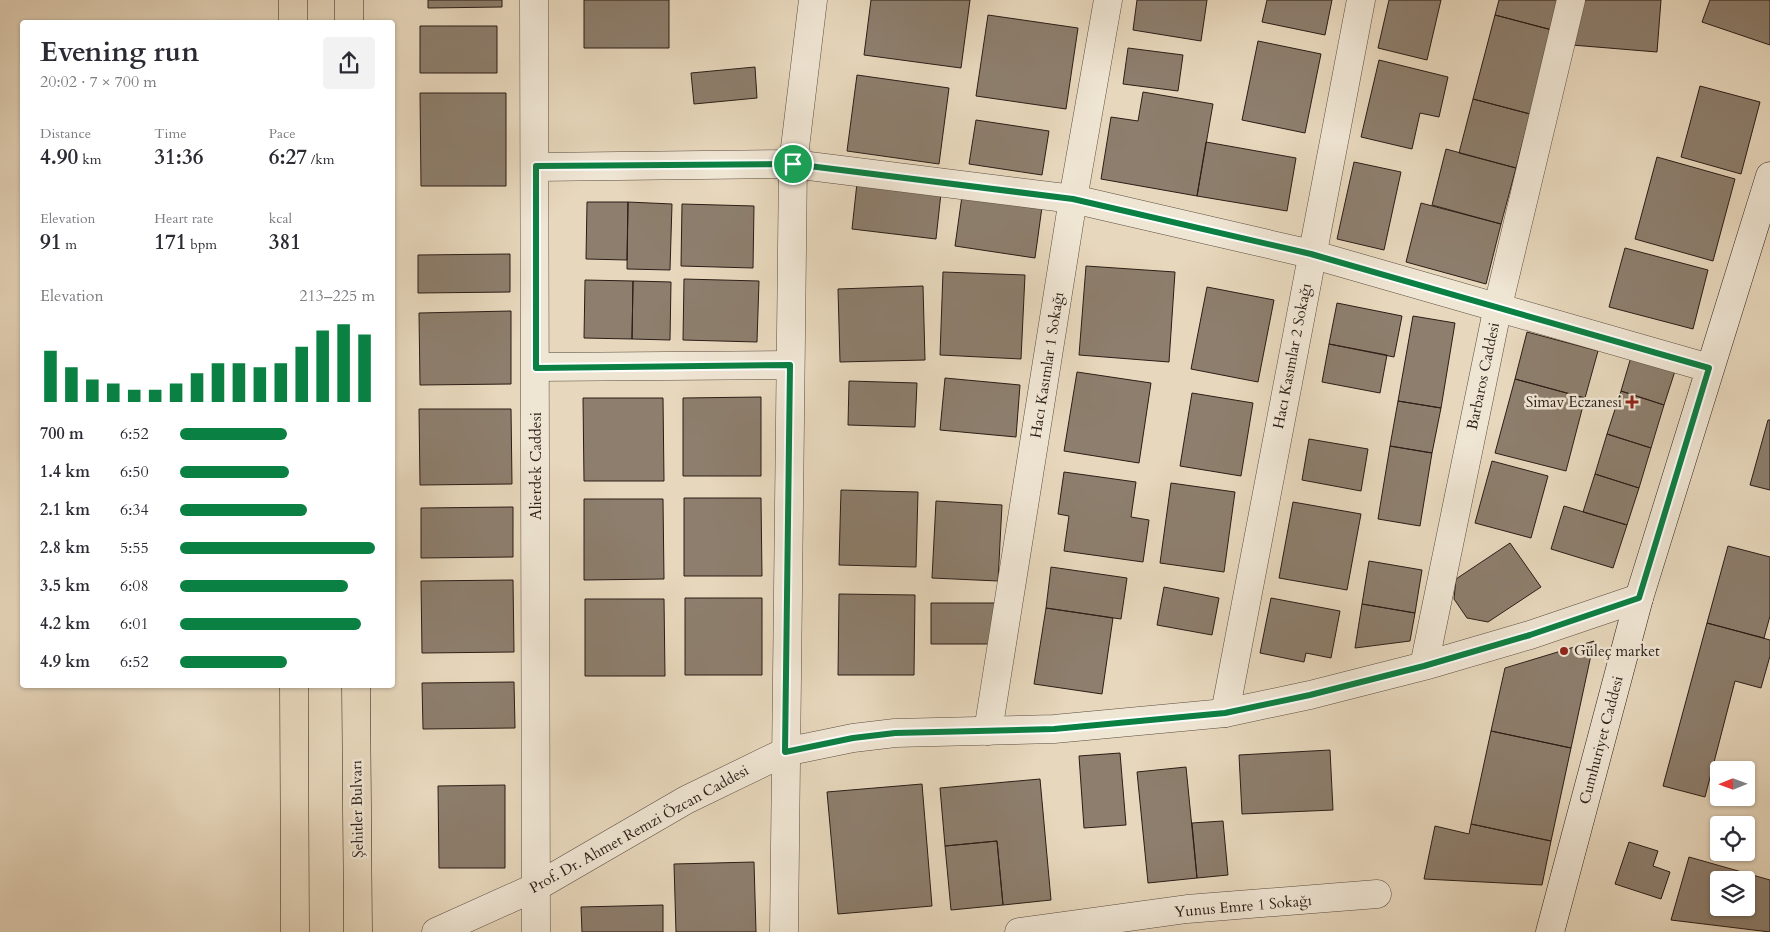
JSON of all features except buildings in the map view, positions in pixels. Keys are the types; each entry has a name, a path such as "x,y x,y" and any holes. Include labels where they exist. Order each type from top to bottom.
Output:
{"main road":[{"path":"293,0 293,20"},
{"path":"349,0 349,20"},
{"path":"294,688 295,932"},
{"name":"Şehitler Bulvarı","path":"356,688 358,932"}],"street":[{"name":"Alierdek Caddesi","path":"534,0 536,166 536,932"},
{"path":"784,932 793,164 813,0"},
{"name":"Hacı Kasımlar 1 Sokağı","path":"988,730 1073,199 1108,0"},
{"name":"Hacı Kasımlar 2 Sokağı","path":"1225,713 1311,254 1361,0"},
{"name":"Barbaros Caddesi","path":"1424,666 1498,306 1571,0"},
{"path":"536,166 793,164 1073,199 1311,254 1498,306 1709,368"},
{"name":"Cumhuriyet Caddesi","path":"1550,932 1639,598 1770,177"},
{"path":"536,368 790,365"},
{"name":"Prof. Dr. Ahmet Remzi Özcan Caddesi","path":"436,932 536,887 686,800 785,752 853,738 895,733 1113,725 1225,713 1310,695 1424,666 1530,635 1639,598"},
{"name":"Yunus Emre 1 Sokağı","path":"1020,932 1187,910 1378,894"}],"place":[{"name":"Simav Eczanesi","path":"1632,402"},
{"name":"Güleç market","path":"1564,651"}],"route":[{"path":"793,164 1073,199 1311,254 1498,306 1709,368 1639,598 1530,635 1424,666 1310,695 1225,713 1054,729 895,733 853,738 785,752 790,365 536,368 536,166 793,164"}]}
